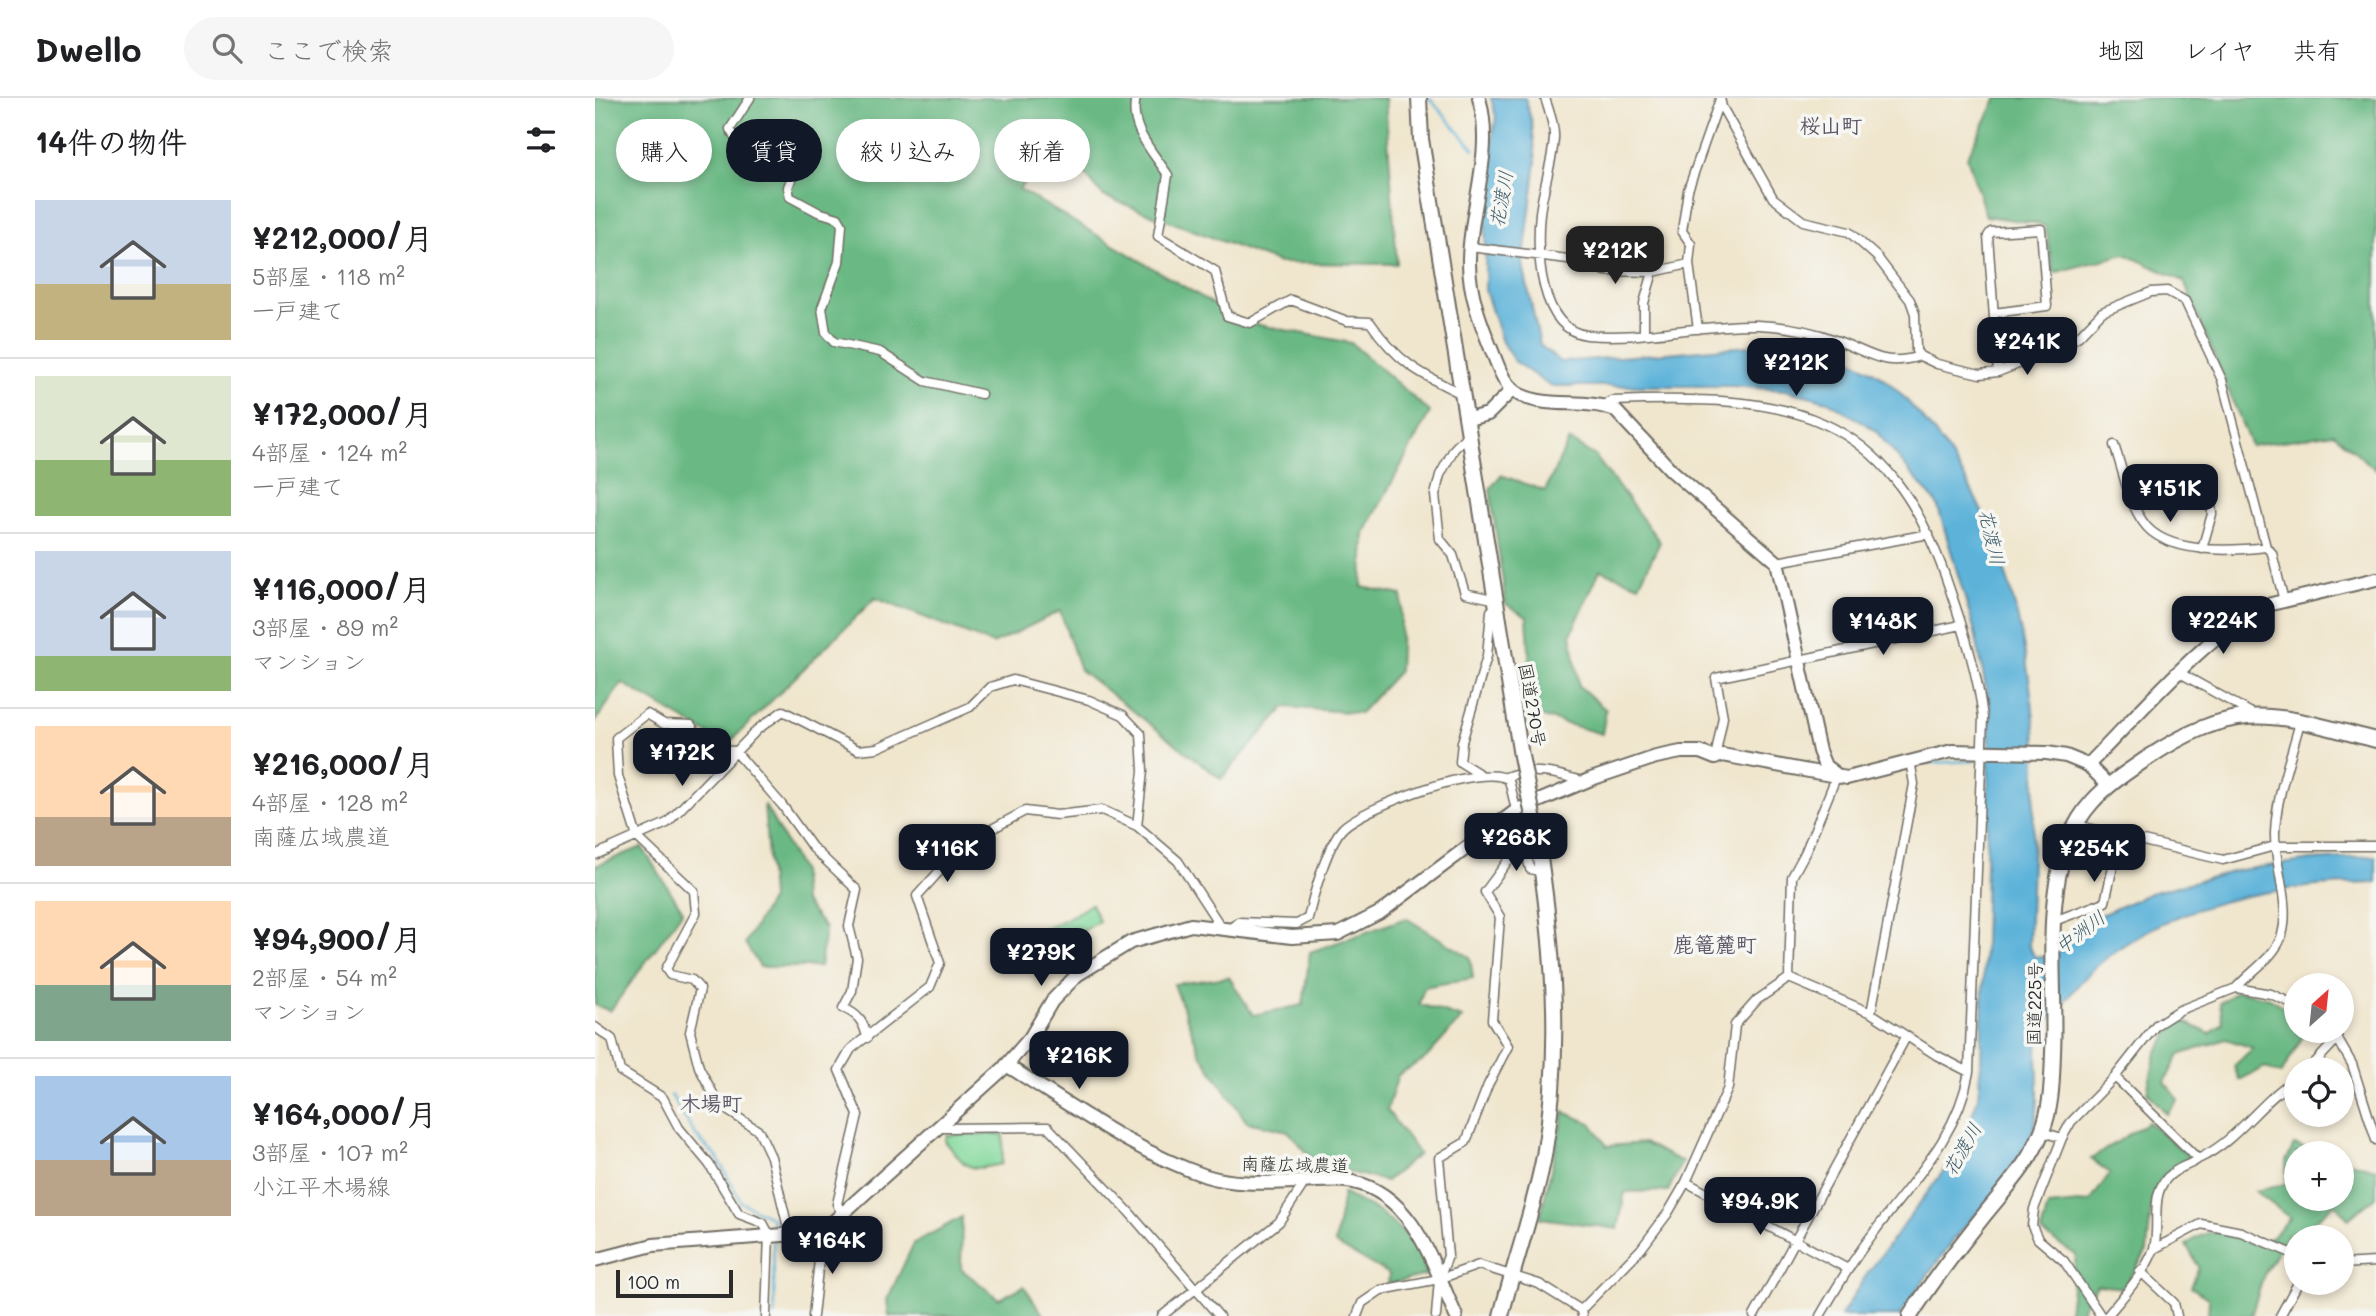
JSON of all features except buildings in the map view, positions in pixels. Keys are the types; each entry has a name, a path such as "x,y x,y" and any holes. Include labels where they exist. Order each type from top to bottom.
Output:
{"highway":[{"name":"国道270号","path":"1419,98 1421,139 1469,426 1478,499 1543,872 1556,1001 1555,1069 1543,1157 1501,1316"},
{"name":"国道225号","path":"1910,1316 1954,1254 2027,1161 2042,1132 2051,1087 2055,1025 2054,921 2060,867 2076,825 2091,803 2109,786 2187,732 2218,721 2255,715 2300,722 2376,740"}],"street":[{"path":"750,98 730,129 736,140 789,156 797,165 788,187 790,197 818,212 838,218 842,225 839,262 821,308 825,332 834,342 880,352 925,381 981,394"},
{"path":"1136,98 1132,112 1137,128 1168,175 1158,236 1215,271 1227,316 1250,323 1291,300 1347,321 1370,322 1380,340 1418,373 1462,394"},
{"path":"1479,98 1485,137 1475,247 1475,304 1502,374 1512,390 1540,400 1603,405 1615,410 1671,470 1777,562 1819,751 1825,766 1837,775"},
{"path":"1545,98 1554,137 1540,214 1536,255 1547,298 1562,323 1585,335 1777,326 1834,339 1880,360 1904,361 1920,356"},
{"path":"1698,329 1689,264 1691,244 1682,231 1688,190 1720,98"},
{"path":"1720,98 1728,118 1773,198 1803,221 1849,232 1877,257 1902,290 1915,314 1916,351 1920,356 1937,364 1980,374 1998,372 2070,342 2096,317 2111,307 2151,292 2167,291 2178,295 2193,313 2222,380 2266,547 2272,553 2284,601"},
{"path":"1994,313 2046,306 2041,229 1991,232 1989,236 1994,313 1998,372"},
{"path":"1475,247 1576,260 1606,271 1653,272 1689,264"},
{"path":"1644,334 1644,303 1653,272"},
{"path":"1481,775 1460,762 1462,742 1487,656 1490,611 1498,603 1465,593 1453,555 1440,539 1435,495 1440,475 1469,426 1488,414 1512,390"},
{"path":"1603,405 1612,401 1701,398 1766,405 1812,419 1853,439 1881,462 1908,497 1929,534 1961,625 1979,691 1984,751 1969,1072 1965,1096 1940,1146 1848,1269 1820,1316"},
{"path":"2114,445 2142,521 2163,537 2202,549 2222,551 2266,547"},
{"path":"2202,549 2212,514 2210,495"},
{"path":"1777,562 1929,534"},
{"path":"2088,765 2180,673 2247,614 2284,601 2376,579"},
{"path":"1715,758 1723,717 1716,678 1961,625"},
{"path":"2180,673 2255,715"},
{"path":"595,855 667,823 735,751 783,711 858,750 877,748 970,707 990,687 1013,680 1089,700 1123,715 1141,734 1143,771 1137,827"},
{"path":"789,1232 771,1157 759,1131 719,1105 699,1067 690,1032 700,989 692,980 670,975 666,969 696,913 694,891 637,837 618,776 616,738 632,723 647,714 664,724 691,725 702,743 717,751 735,751 782,806 812,848 857,890 849,926 857,958 852,991 843,1008 855,1013 865,1027 867,1038"},
{"path":"2101,1316 2064,1261 2038,1239 2032,1226 2034,1209 2071,1122 2115,1077 2156,1025 2180,1010 2236,988 2277,948 2284,918 2275,850 2276,816 2300,722"},
{"path":"813,1316 822,1232 941,1128 1006,1065 1030,1038 1052,1000 1077,975 1131,942 1191,926 1292,937 1338,934 1381,912 1517,810 1633,763 1681,752 1700,752 1715,758 1722,755 1818,775 1854,778 1945,752 2047,753 2066,756 2088,765 2109,786"},
{"path":"1871,1013 1914,784 1910,760"},
{"path":"1226,928 1238,922 1297,924 1308,918 1313,897 1342,829 1378,806 1481,775 1506,777 1517,772 1557,773 1585,782"},
{"path":"1789,978 1792,877 1805,853 1837,775"},
{"path":"1506,777 1517,810 1530,869 1543,872"},
{"path":"842,1213 837,1204 858,1115 839,1070 851,1049 930,986 940,963 917,896 964,844 1025,811 1058,815 1103,810 1137,827 1178,861 1226,928"},
{"path":"2076,825 2223,860 2275,850 2376,846"},
{"path":"2054,921 2105,902 2120,835"},
{"path":"1436,1316 1439,1279 1448,1256 1439,1158 1466,1142 1487,1085 1508,1046 1492,1020 1500,916 1485,892 1522,842"},
{"path":"1789,978 1871,1013 1906,1037 1969,1072"},
{"path":"1357,1316 1362,1303 1381,1290 1439,1279 1479,1265 1539,1284 1581,1313 1641,1249 1668,1213 1686,1182 1728,1088 1735,1025 1757,1000 1789,978"},
{"path":"2236,988 2271,993 2284,999"},
{"path":"595,1027 612,1039 620,1070 663,1098 679,1128 709,1164 739,1214 763,1223 769,1234 766,1316"},
{"path":"1755,1316 1906,1037"},
{"path":"2318,1057 2329,1043"},
{"path":"2341,1043 2352,1064 2376,1140"},
{"name":"南薩広域農道","path":"1006,1065 1179,1167 1241,1183 1355,1182 1384,1196 1410,1222 1424,1244 1456,1316"},
{"path":"2115,1077 2198,1160"},
{"path":"2154,1249 2156,1201 2164,1181 2176,1170 2188,1167 2221,1149 2284,1087"},
{"path":"2364,1104 2376,1102"},
{"path":"941,1128 1048,1127 1129,1212 1219,1316"},
{"path":"2042,1132 2062,1138"},
{"path":"1161,1316 1279,1222 1305,1182"},
{"path":"1686,1182 1848,1269"},
{"path":"2107,1316 2154,1249 2201,1224 2241,1232 2284,1250"},
{"path":"595,1260 653,1245 789,1232 822,1232"},
{"path":"2354,1263 2376,1262"},
{"path":"2140,1271 2173,1303 2177,1316"},
{"path":"2280,1316 2291,1295"}],"green space":[{"path":"595,98 1385,98 1397,264 1279,263 1103,196 1090,180 1090,119 994,119 994,182 1025,182 1019,189 1244,322 1351,343 1430,412 1364,534 1362,587 1402,595 1399,671 1360,713 1285,707 1221,779 1080,670 1060,611 993,644 875,598 727,745 622,683 595,722"},
{"path":"1997,98 2376,98 2376,470 2334,433 2251,446 2184,281 2125,254 2053,273 2046,228 2041,224 1986,216 1967,157"},
{"path":"1569,440 1595,456 1660,542 1639,585 1600,570 1571,634 1579,686 1606,710 1602,734 1533,714 1527,617 1506,604 1490,489 1501,475 1545,491"},
{"path":"764,804 801,870 803,901 825,928 820,967 760,967 745,943 771,899"},
{"path":"642,847 683,911 610,1011 595,1005 595,866"},
{"path":"1091,904 1099,921 1025,968 998,953 1070,917"},
{"path":"1406,918 1470,957 1473,978 1424,987 1419,1004 1462,1018 1426,1058 1398,1075 1387,1110 1419,1154 1386,1181 1318,1165 1288,1131 1247,1122 1200,1053 1174,984 1229,977 1253,1015 1303,1005 1310,952"},
{"path":"2237,991 2270,998 2284,1008 2284,1043 2299,1043 2291,1057 2284,1057 2281,1074 2265,1067 2239,1080 2234,1066 2253,1048 2226,1039 2179,1055 2165,1082 2178,1100 2167,1114 2147,1092 2156,1053 2179,1019 2210,1034 2223,1023 2220,1003"},
{"path":"1564,1112 1591,1123 1607,1146 1644,1143 1682,1162 1668,1191 1625,1192 1618,1229 1540,1218"},
{"path":"2148,1122 2190,1157 2163,1176 2152,1199 2147,1251 2123,1288 2097,1285 2077,1316 2056,1316 2069,1311 2076,1255 2041,1232 2048,1206 2090,1202 2110,1173 2091,1159"},
{"path":"1004,1134 1002,1164 981,1168 964,1163 945,1141 947,1135"},
{"path":"2354,1163 2376,1169 2376,1197 2348,1219 2342,1211 2354,1211"},
{"path":"2284,1184 2284,1211 2326,1211 2310,1225 2284,1225 2284,1239 2264,1275 2251,1316 2208,1316 2209,1299 2191,1287 2199,1267 2186,1245 2195,1238 2212,1232 2229,1234 2256,1245 2272,1237 2290,1218 2255,1191"},
{"path":"1343,1193 1381,1213 1419,1246 1431,1274 1388,1284 1389,1274 1335,1244"},
{"path":"962,1217 961,1269 999,1299 1024,1286 1044,1316 889,1316 887,1300 914,1243"}],"water":[{"path":"1491,98 1525,98 1532,123 1536,162 1523,265 1540,345 1560,362 1773,344 1828,352 1867,367 1885,380 1903,396 1949,453 1971,489 1989,527 2003,565 2024,646 2036,748 2029,947 2035,957 2046,957 2083,923 2150,893 2240,870 2311,860 2376,856 2376,883 2291,889 2206,907 2166,922 2128,942 2095,968 2041,1032 2037,1048 2037,1112 2029,1144 2020,1163 1956,1237 1899,1316 1841,1316 1865,1277 1950,1162 1978,1098 1981,1062 1990,709 1975,632 1937,504 1875,430 1828,401 1785,390 1732,386 1550,386 1514,361 1502,342 1485,290 1486,177 1496,117"}],"waterway":[{"path":"1429,98 1474,149"},
{"path":"1928,763 1974,761"},
{"path":"671,1095 697,1137 717,1157 741,1202 772,1218 773,1231"},
{"path":"773,1241 775,1316"}],"district":[{"name":"桜山町","path":"1831,126"},
{"name":"鹿篭麓町","path":"1715,945"},
{"name":"木場町","path":"711,1104"}],"water label":[{"name":"花渡川","path":"1501,199"},
{"name":"花渡川","path":"1992,537"},
{"name":"中洲川","path":"2080,932"},
{"name":"花渡川","path":"1962,1149"}]}
